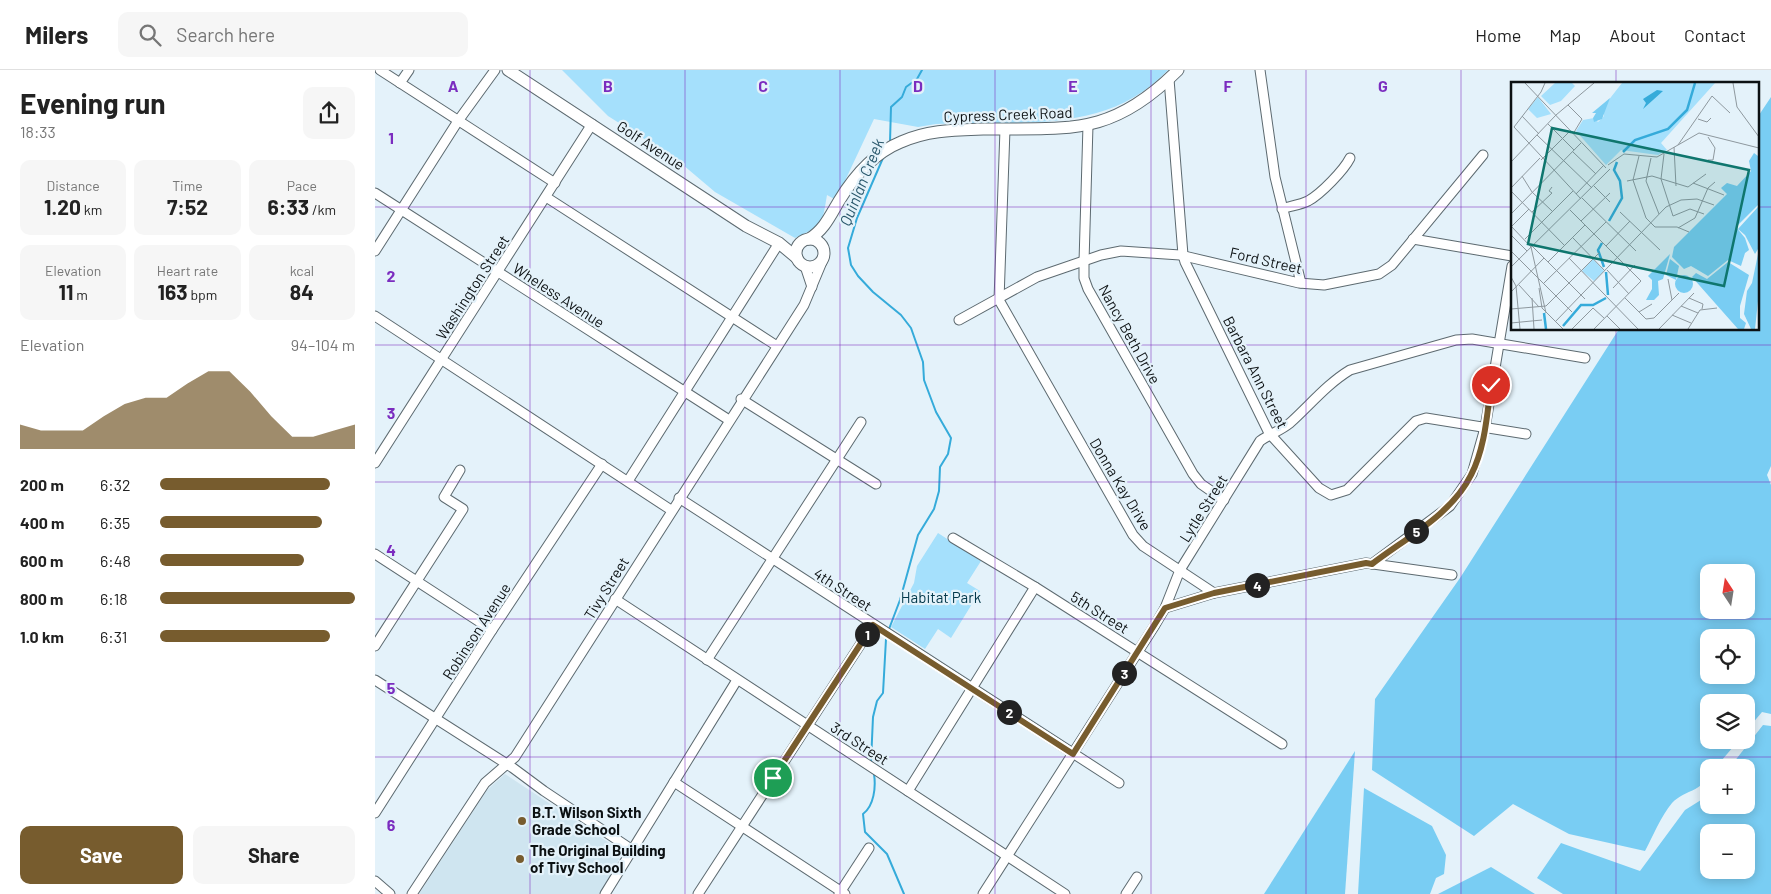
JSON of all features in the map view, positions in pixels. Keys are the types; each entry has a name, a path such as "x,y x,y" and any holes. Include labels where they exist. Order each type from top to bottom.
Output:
{"main road":[{"name":"Golf Avenue","path":"508,70 523,74 592,124 747,226 779,243 801,262"},
{"name":"Cypress Creek Road","path":"805,241 816,235 829,220 847,189 866,165 892,146 920,135 938,131 1059,129 1105,121 1127,111 1154,92 1178,70"},
{"name":"Cypress Creek Road","path":"824,248 829,220"},
{"name":"Golf Avenue","path":"779,243 805,241"},
{"path":"805,241 819,241 824,248 822,262 814,266 801,262 796,251 805,241"}],"street":[{"path":"380,70 555,183"},
{"path":"400,83 409,70"},
{"path":"375,251 458,121 495,70"},
{"path":"1259,70 1282,209 1301,283"},
{"name":"Barbara Ann Street","path":"1169,79 1183,255 1271,434 1319,488 1331,495 1347,490 1416,422 1426,418 1526,434"},
{"name":"Washington Street","path":"375,463 592,124"},
{"name":"Nancy Beth Drive","path":"1088,125 1084,278 1088,289 1193,474 1201,484 1224,500"},
{"path":"999,298 1005,129"},
{"name":"Ford Street","path":"959,320 1037,277 1106,254 1128,250 1183,255 1301,283 1339,283 1379,274 1386,271 1483,155"},
{"path":"1282,209 1302,204 1313,197 1344,168 1350,158"},
{"name":"Wheless Avenue","path":"375,193 729,420"},
{"path":"546,197 777,346"},
{"path":"1413,239 1511,256"},
{"path":"628,481 779,243"},
{"path":"801,262 812,287"},
{"name":"Tivy Street","path":"412,894 485,783 515,757 741,399 804,305 822,262"},
{"path":"1372,564 1450,506 1472,474 1485,428 1497,343 1511,271"},
{"name":"Donna Kay Drive","path":"999,298 1133,535 1143,546 1214,593"},
{"path":"375,316 671,510"},
{"name":"Lytle Street","path":"983,894 1165,608 1181,570 1260,441 1271,434 1276,434 1337,378 1350,370 1456,340 1472,339 1585,358"},
{"path":"741,399 876,484"},
{"path":"707,660 861,422"},
{"name":"Robinson Avenue","path":"375,813 492,630 602,464"},
{"path":"375,646 463,509 444,497 460,470"},
{"name":"4th Street","path":"679,498 771,560 1119,783"},
{"name":"5th Street","path":"953,538 1035,587 1283,744"},
{"path":"375,554 492,630"},
{"path":"1165,608 1214,593 1366,563 1452,575"},
{"path":"908,791 1035,587"},
{"name":"3rd Street","path":"615,600 1065,894"},
{"path":"698,894 873,625"},
{"path":"375,680 631,849"},
{"path":"605,894 737,680"},
{"path":"674,782 841,893 869,848"},
{"path":"1126,894 1137,877"},
{"path":"375,882 390,894"}],"shaded area":[{"path":"1771,97 1771,466 1767,475 1771,485 1771,714 1762,712 1755,720 1755,694 1700,694 1700,749 1731,749 1723,759 1700,759 1700,786 1677,798 1672,803 1645,851 1569,834 1513,804 1474,836 1372,770 1375,699 1460,578 1618,330 1759,330 1759,115"},
{"path":"1763,725 1771,726 1771,894 1563,894 1537,878 1561,843 1640,871 1685,810 1700,801 1700,814 1755,814 1755,759 1736,759 1744,749 1755,749 1755,735"},
{"path":"1355,751 1345,894 1264,894"},
{"name":"B.T. Wilson Sixth Grade School","path":"505,774 623,852 600,894 419,894 487,790"},
{"path":"1364,788 1432,826 1446,855 1444,874 1436,878 1430,894 1358,894"},
{"path":"1491,867 1535,894 1438,894"}],"green space":[{"path":"562,70 1168,70 1143,91 1116,106 1088,115 1059,120 936,124 918,127 874,119 836,200 827,195 820,223 795,238 715,192 676,159 608,116"},
{"name":"Habitat Park","path":"938,533 981,561 967,583 980,591 951,638 938,629 925,649 891,627 914,583 917,566"}],"waterway":[{"name":"Quinlan Creek","path":"890,142 891,107 902,97 906,87 917,79 922,70"},
{"name":"Quinlan Creek","path":"883,158 857,218 848,248 851,265 858,276 873,292 901,315 911,328 923,362 924,380 936,412 951,438 948,454 940,467 939,491 934,509 918,535 900,600 889,629"},
{"name":"Quinlan Creek","path":"871,762 873,717 877,701 883,693 886,639"},
{"name":"Quinlan Creek","path":"874,774 875,785 872,801 867,811 863,814 865,832 887,854 904,894"}],"place":[{"name":"B.T. Wilson Sixth Grade School","path":"522,821"},
{"name":"The Original Building of Tivy School","path":"520,859"}],"route":[{"path":"773,778 873,625 1073,754 1165,608 1214,593 1366,563 1372,564 1450,506 1467,484 1477,462 1485,428 1491,385"}]}
